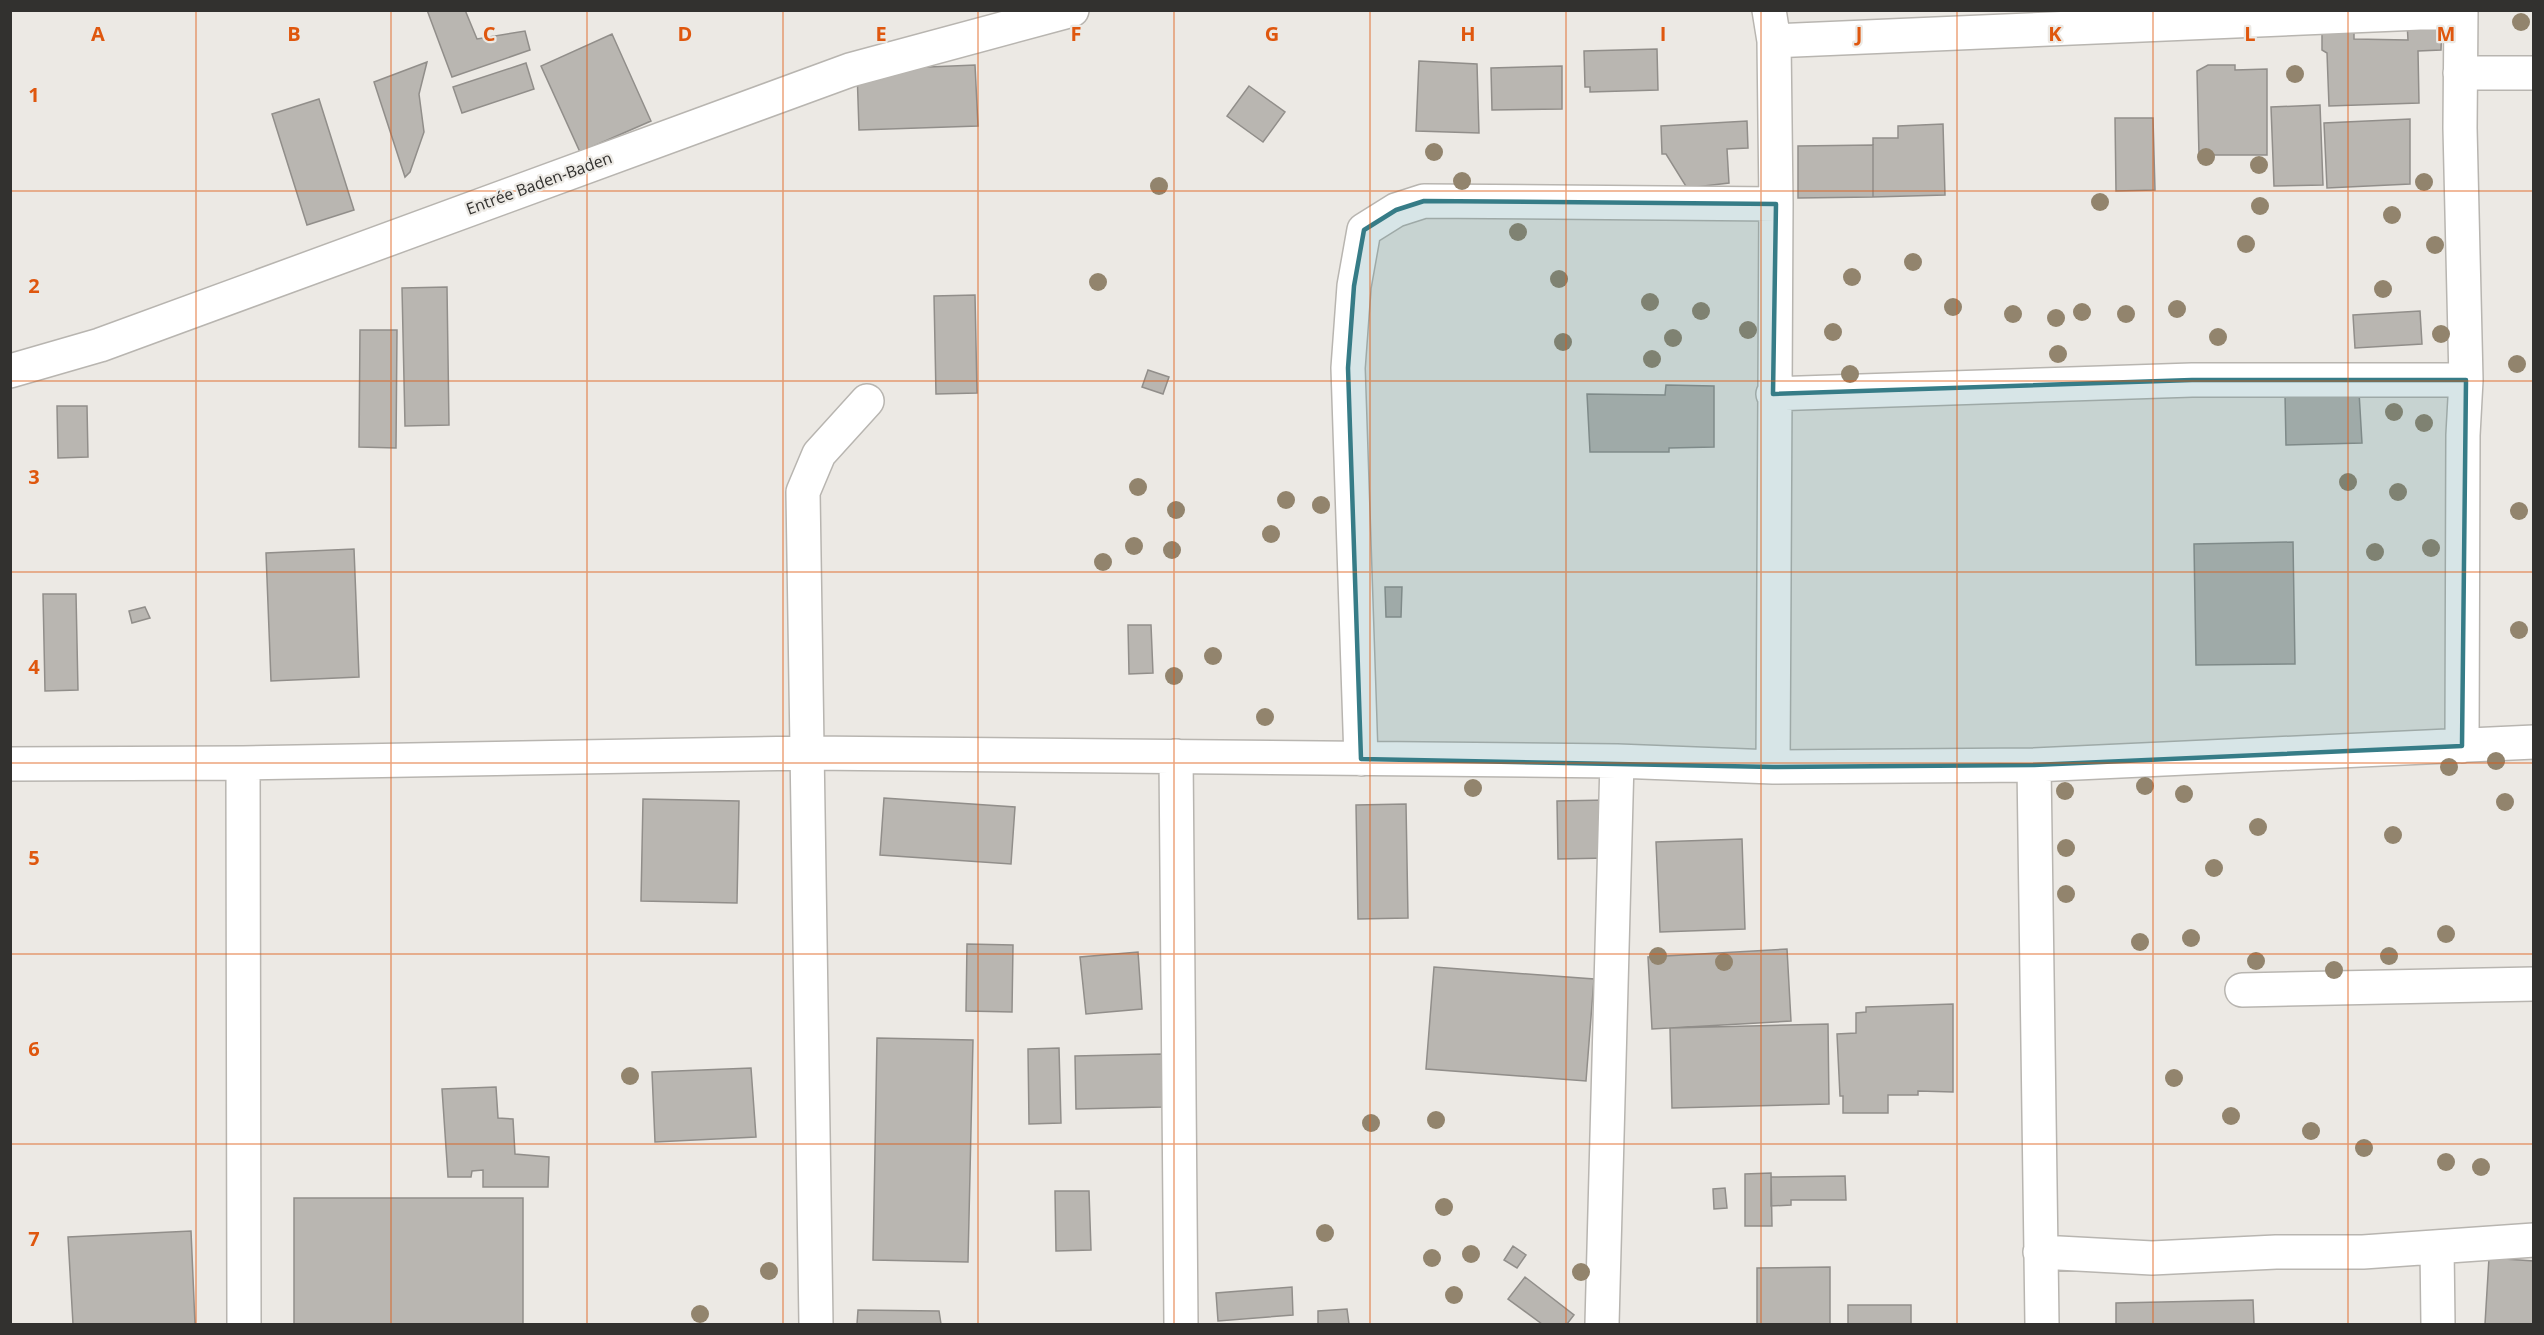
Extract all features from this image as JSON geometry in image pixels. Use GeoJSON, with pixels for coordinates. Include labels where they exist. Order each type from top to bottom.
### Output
{"type":"FeatureCollection","features":[{"type":"Feature","properties":{"kind":"street","name":"Entrée Baden-Baden"},"geometry":{"type":"LineString","coordinates":[[10,371],[100,345],[850,70],[1072,10]]}},
{"type":"Feature","properties":{"kind":"street"},"geometry":{"type":"LineString","coordinates":[[1773,767],[1773,394],[1776,204],[1772,26],[2461,12],[2460,73],[2466,380],[2462,539],[2462,747]]}},
{"type":"Feature","properties":{"kind":"street"},"geometry":{"type":"LineString","coordinates":[[2460,73],[2534,73]]}},
{"type":"Feature","properties":{"kind":"street"},"geometry":{"type":"LineString","coordinates":[[1361,759],[1348,368],[1354,286],[1364,230],[1396,210],[1424,201],[1776,204]]}},
{"type":"Feature","properties":{"kind":"street"},"geometry":{"type":"LineString","coordinates":[[1773,394],[2192,380],[2466,380]]}},
{"type":"Feature","properties":{"kind":"street"},"geometry":{"type":"LineString","coordinates":[[816,1324],[803,492],[819,454],[867,401]]}},
{"type":"Feature","properties":{"kind":"street"},"geometry":{"type":"LineString","coordinates":[[10,764],[243,763],[808,753],[1617,761],[1773,767],[2034,765],[2534,742]]}},
{"type":"Feature","properties":{"kind":"street"},"geometry":{"type":"LineString","coordinates":[[1176,756],[1181,1324]]}},
{"type":"Feature","properties":{"kind":"street"},"geometry":{"type":"LineString","coordinates":[[1602,1324],[1617,761]]}},
{"type":"Feature","properties":{"kind":"street"},"geometry":{"type":"LineString","coordinates":[[243,763],[244,1324]]}},
{"type":"Feature","properties":{"kind":"street"},"geometry":{"type":"LineString","coordinates":[[2034,765],[2042,1324]]}},
{"type":"Feature","properties":{"kind":"street"},"geometry":{"type":"LineString","coordinates":[[2242,990],[2534,984]]}},
{"type":"Feature","properties":{"kind":"street"},"geometry":{"type":"LineString","coordinates":[[2040,1252],[2152,1258],[2276,1252],[2363,1252],[2534,1240]]}},
{"type":"Feature","properties":{"kind":"street"},"geometry":{"type":"LineString","coordinates":[[2437,1247],[2438,1324]]}},
{"type":"Feature","properties":{"kind":"highlighted area"},"geometry":{"type":"Polygon","coordinates":[[[1424,201],[1776,204],[1773,394],[2192,380],[2466,380],[2462,746],[2034,765],[1773,767],[1361,759],[1348,368],[1354,286],[1364,230],[1396,210],[1424,201]]]}},
{"type":"Feature","properties":{"kind":"building"},"geometry":{"type":"Polygon","coordinates":[[[427,10],[465,10],[477,39],[525,31],[530,50],[452,77],[427,10]]]}},
{"type":"Feature","properties":{"kind":"building"},"geometry":{"type":"Polygon","coordinates":[[[2442,22],[2441,50],[2418,51],[2419,103],[2329,106],[2327,53],[2322,50],[2322,29],[2354,28],[2354,39],[2408,40],[2407,23],[2442,22]]]}},
{"type":"Feature","properties":{"kind":"building"},"geometry":{"type":"Polygon","coordinates":[[[612,34],[651,121],[580,152],[541,66],[612,34]]]}},
{"type":"Feature","properties":{"kind":"building"},"geometry":{"type":"Polygon","coordinates":[[[1657,49],[1658,90],[1590,92],[1590,87],[1585,87],[1584,51],[1657,49]]]}},
{"type":"Feature","properties":{"kind":"building"},"geometry":{"type":"Polygon","coordinates":[[[1419,61],[1477,64],[1479,133],[1416,131],[1419,61]]]}},
{"type":"Feature","properties":{"kind":"building"},"geometry":{"type":"Polygon","coordinates":[[[427,62],[419,94],[424,132],[410,172],[405,177],[374,82],[427,62]]]}},
{"type":"Feature","properties":{"kind":"building"},"geometry":{"type":"Polygon","coordinates":[[[526,63],[534,89],[462,113],[453,87],[526,63]]]}},
{"type":"Feature","properties":{"kind":"building"},"geometry":{"type":"Polygon","coordinates":[[[975,65],[978,126],[859,130],[857,70],[975,65]]]}},
{"type":"Feature","properties":{"kind":"building"},"geometry":{"type":"Polygon","coordinates":[[[2208,65],[2235,65],[2235,70],[2267,69],[2267,155],[2199,155],[2197,71],[2208,65]]]}},
{"type":"Feature","properties":{"kind":"building"},"geometry":{"type":"Polygon","coordinates":[[[1562,66],[1562,109],[1492,110],[1491,68],[1562,66]]]}},
{"type":"Feature","properties":{"kind":"building"},"geometry":{"type":"Polygon","coordinates":[[[1249,86],[1285,112],[1263,142],[1227,116],[1249,86]]]}},
{"type":"Feature","properties":{"kind":"building"},"geometry":{"type":"Polygon","coordinates":[[[319,99],[354,210],[307,225],[272,114],[319,99]]]}},
{"type":"Feature","properties":{"kind":"building"},"geometry":{"type":"Polygon","coordinates":[[[2320,105],[2323,185],[2274,186],[2271,107],[2320,105]]]}},
{"type":"Feature","properties":{"kind":"building"},"geometry":{"type":"Polygon","coordinates":[[[2115,118],[2153,118],[2155,190],[2116,191],[2115,118]]]}},
{"type":"Feature","properties":{"kind":"building"},"geometry":{"type":"Polygon","coordinates":[[[2410,119],[2410,184],[2327,188],[2324,123],[2410,119]]]}},
{"type":"Feature","properties":{"kind":"building"},"geometry":{"type":"Polygon","coordinates":[[[1747,121],[1748,148],[1727,149],[1729,183],[1687,188],[1666,154],[1662,154],[1661,126],[1747,121]]]}},
{"type":"Feature","properties":{"kind":"building"},"geometry":{"type":"Polygon","coordinates":[[[1943,124],[1945,195],[1873,197],[1873,138],[1898,138],[1898,126],[1943,124]]]}},
{"type":"Feature","properties":{"kind":"building"},"geometry":{"type":"Polygon","coordinates":[[[1873,145],[1873,197],[1798,198],[1798,146],[1873,145]]]}},
{"type":"Feature","properties":{"kind":"building"},"geometry":{"type":"Polygon","coordinates":[[[447,287],[449,425],[405,426],[402,288],[447,287]]]}},
{"type":"Feature","properties":{"kind":"building"},"geometry":{"type":"Polygon","coordinates":[[[975,295],[977,393],[936,394],[934,296],[975,295]]]}},
{"type":"Feature","properties":{"kind":"building"},"geometry":{"type":"Polygon","coordinates":[[[2420,311],[2422,344],[2355,348],[2353,315],[2420,311]]]}},
{"type":"Feature","properties":{"kind":"building"},"geometry":{"type":"Polygon","coordinates":[[[360,330],[397,330],[396,448],[359,447],[360,330]]]}},
{"type":"Feature","properties":{"kind":"building"},"geometry":{"type":"Polygon","coordinates":[[[1148,370],[1169,377],[1163,394],[1142,387],[1148,370]]]}},
{"type":"Feature","properties":{"kind":"building"},"geometry":{"type":"Polygon","coordinates":[[[1666,385],[1714,386],[1714,447],[1669,448],[1669,452],[1590,452],[1587,394],[1665,395],[1666,385]]]}},
{"type":"Feature","properties":{"kind":"building"},"geometry":{"type":"Polygon","coordinates":[[[2359,392],[2362,443],[2286,445],[2285,394],[2359,392]]]}},
{"type":"Feature","properties":{"kind":"building"},"geometry":{"type":"Polygon","coordinates":[[[57,406],[87,406],[88,457],[58,458],[57,406]]]}},
{"type":"Feature","properties":{"kind":"building"},"geometry":{"type":"Polygon","coordinates":[[[2293,542],[2295,664],[2196,665],[2194,544],[2293,542]]]}},
{"type":"Feature","properties":{"kind":"building"},"geometry":{"type":"Polygon","coordinates":[[[354,549],[359,677],[271,681],[266,553],[354,549]]]}},
{"type":"Feature","properties":{"kind":"building"},"geometry":{"type":"Polygon","coordinates":[[[1385,587],[1402,587],[1401,617],[1386,617],[1385,587]]]}},
{"type":"Feature","properties":{"kind":"building"},"geometry":{"type":"Polygon","coordinates":[[[43,594],[76,594],[78,690],[45,691],[43,594]]]}},
{"type":"Feature","properties":{"kind":"building"},"geometry":{"type":"Polygon","coordinates":[[[145,607],[150,618],[132,623],[129,611],[145,607]]]}},
{"type":"Feature","properties":{"kind":"building"},"geometry":{"type":"Polygon","coordinates":[[[1128,625],[1151,625],[1153,673],[1129,674],[1128,625]]]}},
{"type":"Feature","properties":{"kind":"building"},"geometry":{"type":"Polygon","coordinates":[[[884,798],[1015,807],[1011,864],[880,855],[884,798]]]}},
{"type":"Feature","properties":{"kind":"building"},"geometry":{"type":"Polygon","coordinates":[[[643,799],[739,801],[737,903],[641,901],[643,799]]]}},
{"type":"Feature","properties":{"kind":"building"},"geometry":{"type":"Polygon","coordinates":[[[1607,800],[1608,858],[1558,859],[1557,801],[1607,800]]]}},
{"type":"Feature","properties":{"kind":"building"},"geometry":{"type":"Polygon","coordinates":[[[1406,804],[1408,918],[1358,919],[1356,805],[1406,804]]]}},
{"type":"Feature","properties":{"kind":"building"},"geometry":{"type":"Polygon","coordinates":[[[1742,839],[1745,929],[1660,932],[1656,842],[1742,839]]]}},
{"type":"Feature","properties":{"kind":"building"},"geometry":{"type":"Polygon","coordinates":[[[967,944],[1013,945],[1012,1012],[966,1011],[967,944]]]}},
{"type":"Feature","properties":{"kind":"building"},"geometry":{"type":"Polygon","coordinates":[[[1787,949],[1791,1021],[1652,1029],[1648,957],[1787,949]]]}},
{"type":"Feature","properties":{"kind":"building"},"geometry":{"type":"Polygon","coordinates":[[[1138,952],[1142,1009],[1086,1014],[1080,957],[1138,952]]]}},
{"type":"Feature","properties":{"kind":"building"},"geometry":{"type":"Polygon","coordinates":[[[1434,967],[1594,979],[1586,1081],[1426,1069],[1434,967]]]}},
{"type":"Feature","properties":{"kind":"building"},"geometry":{"type":"Polygon","coordinates":[[[1953,1004],[1953,1092],[1918,1091],[1918,1095],[1888,1095],[1888,1113],[1843,1113],[1837,1034],[1856,1033],[1856,1013],[1866,1012],[1866,1007],[1953,1004]]]}},
{"type":"Feature","properties":{"kind":"building"},"geometry":{"type":"Polygon","coordinates":[[[1828,1024],[1829,1104],[1672,1108],[1670,1028],[1828,1024]]]}},
{"type":"Feature","properties":{"kind":"building"},"geometry":{"type":"Polygon","coordinates":[[[877,1038],[973,1040],[968,1262],[873,1260],[877,1038]]]}},
{"type":"Feature","properties":{"kind":"building"},"geometry":{"type":"Polygon","coordinates":[[[1059,1048],[1061,1123],[1029,1124],[1028,1049],[1059,1048]]]}},
{"type":"Feature","properties":{"kind":"building"},"geometry":{"type":"Polygon","coordinates":[[[1162,1054],[1163,1107],[1076,1109],[1075,1056],[1162,1054]]]}},
{"type":"Feature","properties":{"kind":"building"},"geometry":{"type":"Polygon","coordinates":[[[751,1068],[756,1137],[655,1142],[652,1072],[751,1068]]]}},
{"type":"Feature","properties":{"kind":"building"},"geometry":{"type":"Polygon","coordinates":[[[496,1087],[498,1118],[513,1119],[515,1154],[549,1157],[548,1187],[483,1187],[483,1170],[472,1171],[471,1177],[448,1177],[442,1089],[496,1087]]]}},
{"type":"Feature","properties":{"kind":"building"},"geometry":{"type":"Polygon","coordinates":[[[1771,1173],[1772,1226],[1745,1226],[1745,1174],[1771,1173]]]}},
{"type":"Feature","properties":{"kind":"building"},"geometry":{"type":"Polygon","coordinates":[[[1845,1176],[1846,1200],[1791,1200],[1791,1205],[1771,1206],[1771,1177],[1845,1176]]]}},
{"type":"Feature","properties":{"kind":"building"},"geometry":{"type":"Polygon","coordinates":[[[1725,1188],[1727,1208],[1714,1209],[1713,1189],[1725,1188]]]}},
{"type":"Feature","properties":{"kind":"building"},"geometry":{"type":"Polygon","coordinates":[[[1055,1191],[1089,1191],[1091,1250],[1056,1251],[1055,1191]]]}},
{"type":"Feature","properties":{"kind":"building"},"geometry":{"type":"Polygon","coordinates":[[[294,1198],[523,1198],[523,1324],[294,1324],[294,1198]]]}},
{"type":"Feature","properties":{"kind":"building"},"geometry":{"type":"Polygon","coordinates":[[[191,1231],[195,1324],[73,1324],[68,1237],[191,1231]]]}},
{"type":"Feature","properties":{"kind":"building"},"geometry":{"type":"Polygon","coordinates":[[[1513,1246],[1526,1255],[1517,1268],[1504,1260],[1513,1246]]]}},
{"type":"Feature","properties":{"kind":"building"},"geometry":{"type":"Polygon","coordinates":[[[2489,1258],[2534,1261],[2534,1324],[2485,1324],[2489,1258]]]}},
{"type":"Feature","properties":{"kind":"building"},"geometry":{"type":"Polygon","coordinates":[[[1830,1267],[1830,1324],[1757,1324],[1757,1268],[1830,1267]]]}},
{"type":"Feature","properties":{"kind":"building"},"geometry":{"type":"Polygon","coordinates":[[[1525,1277],[1574,1315],[1567,1324],[1542,1324],[1508,1299],[1525,1277]]]}},
{"type":"Feature","properties":{"kind":"building"},"geometry":{"type":"Polygon","coordinates":[[[1292,1287],[1293,1315],[1218,1321],[1216,1293],[1292,1287]]]}},
{"type":"Feature","properties":{"kind":"building"},"geometry":{"type":"Polygon","coordinates":[[[2253,1300],[2254,1324],[2116,1324],[2116,1303],[2253,1300]]]}},
{"type":"Feature","properties":{"kind":"building"},"geometry":{"type":"Polygon","coordinates":[[[1848,1305],[1911,1305],[1911,1324],[1848,1324],[1848,1305]]]}},
{"type":"Feature","properties":{"kind":"building"},"geometry":{"type":"Polygon","coordinates":[[[1347,1309],[1349,1324],[1318,1324],[1318,1311],[1347,1309]]]}},
{"type":"Feature","properties":{"kind":"building"},"geometry":{"type":"Polygon","coordinates":[[[858,1310],[939,1311],[941,1324],[857,1324],[858,1310]]]}}]}
